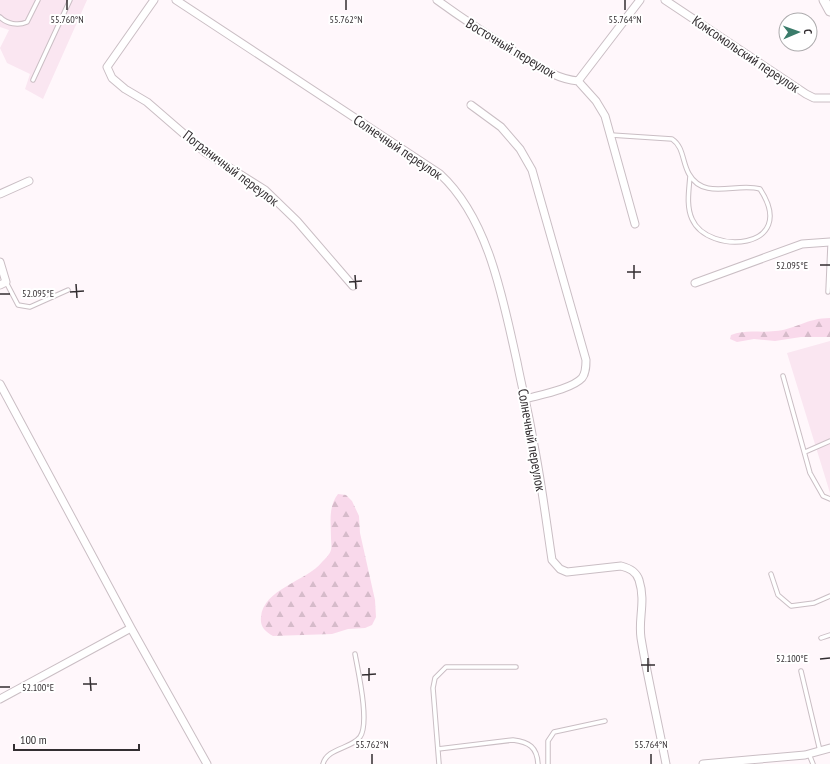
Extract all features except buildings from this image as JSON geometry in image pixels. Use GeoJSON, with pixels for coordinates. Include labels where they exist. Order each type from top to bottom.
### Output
{"type":"FeatureCollection","features":[{"type":"Feature","properties":{"kind":"main road"},"geometry":{"type":"LineString","coordinates":[[824,0],[830,11]]}},
{"type":"Feature","properties":{"kind":"street","name":"Пограничный переулок"},"geometry":{"type":"LineString","coordinates":[[154,0],[107,67],[112,78],[125,89],[147,102],[206,153],[264,190],[297,221],[353,286]]}},
{"type":"Feature","properties":{"kind":"street","name":"Солнечный переулок"},"geometry":{"type":"LineString","coordinates":[[176,0],[440,174],[453,186],[476,222],[503,298],[533,439],[552,560],[560,569],[567,572],[621,566],[629,568],[635,572],[639,579],[643,602],[641,636],[666,764]]}},
{"type":"Feature","properties":{"kind":"street","name":"Восточный переулок"},"geometry":{"type":"LineString","coordinates":[[436,0],[477,29],[552,74],[567,80],[578,81]]}},
{"type":"Feature","properties":{"kind":"street"},"geometry":{"type":"LineString","coordinates":[[635,224],[605,116],[596,101],[578,81],[640,0]]}},
{"type":"Feature","properties":{"kind":"street","name":"Комсомольский переулок"},"geometry":{"type":"LineString","coordinates":[[665,0],[806,94],[814,98],[830,98]]}},
{"type":"Feature","properties":{"kind":"street"},"geometry":{"type":"LineString","coordinates":[[471,105],[500,127],[520,150],[532,170],[586,360],[586,369],[582,378],[573,384],[524,399]]}},
{"type":"Feature","properties":{"kind":"street"},"geometry":{"type":"LineString","coordinates":[[0,194],[29,180]]}},
{"type":"Feature","properties":{"kind":"street"},"geometry":{"type":"LineString","coordinates":[[695,283],[802,244],[830,242]]}},
{"type":"Feature","properties":{"kind":"street"},"geometry":{"type":"LineString","coordinates":[[0,262],[3,284]]}},
{"type":"Feature","properties":{"kind":"street"},"geometry":{"type":"LineString","coordinates":[[0,384],[130,628],[207,764]]}},
{"type":"Feature","properties":{"kind":"street"},"geometry":{"type":"LineString","coordinates":[[0,699],[130,628]]}},
{"type":"Feature","properties":{"kind":"street"},"geometry":{"type":"LineString","coordinates":[[703,764],[809,754],[830,748]]}},
{"type":"Feature","properties":{"kind":"lane"},"geometry":{"type":"LineString","coordinates":[[0,17],[7,23],[21,25],[27,22],[38,0]]}},
{"type":"Feature","properties":{"kind":"lane"},"geometry":{"type":"LineString","coordinates":[[33,80],[70,0]]}},
{"type":"Feature","properties":{"kind":"lane"},"geometry":{"type":"LineString","coordinates":[[611,135],[672,139],[679,145],[690,176],[690,212],[698,229],[711,237],[726,241],[750,240],[759,237],[765,232],[768,226],[770,208],[767,199],[760,189],[750,186],[717,190],[701,186],[690,176]]}},
{"type":"Feature","properties":{"kind":"lane"},"geometry":{"type":"LineString","coordinates":[[828,292],[830,246]]}},
{"type":"Feature","properties":{"kind":"lane"},"geometry":{"type":"LineString","coordinates":[[3,284],[18,305],[30,307],[68,290]]}},
{"type":"Feature","properties":{"kind":"lane"},"geometry":{"type":"LineString","coordinates":[[783,376],[810,473],[823,496],[830,499]]}},
{"type":"Feature","properties":{"kind":"lane"},"geometry":{"type":"LineString","coordinates":[[805,452],[830,441]]}},
{"type":"Feature","properties":{"kind":"lane"},"geometry":{"type":"LineString","coordinates":[[770,574],[778,595],[791,606],[814,603],[830,596]]}},
{"type":"Feature","properties":{"kind":"lane"},"geometry":{"type":"LineString","coordinates":[[821,638],[830,635]]}},
{"type":"Feature","properties":{"kind":"lane"},"geometry":{"type":"LineString","coordinates":[[324,764],[332,753],[354,743],[361,736],[364,715],[355,654]]}},
{"type":"Feature","properties":{"kind":"lane"},"geometry":{"type":"LineString","coordinates":[[439,764],[433,688],[435,678],[446,667],[516,667]]}},
{"type":"Feature","properties":{"kind":"lane"},"geometry":{"type":"LineString","coordinates":[[801,671],[820,751]]}},
{"type":"Feature","properties":{"kind":"lane"},"geometry":{"type":"LineString","coordinates":[[548,764],[548,740],[554,732],[605,721]]}},
{"type":"Feature","properties":{"kind":"lane"},"geometry":{"type":"LineString","coordinates":[[438,749],[513,740],[525,741],[534,747],[538,764]]}},
{"type":"Feature","properties":{"kind":"lane"},"geometry":{"type":"LineString","coordinates":[[809,754],[812,764]]}},
{"type":"Feature","properties":{"kind":"shaded area"},"geometry":{"type":"Polygon","coordinates":[[[0,0],[87,0],[43,99],[25,89],[30,74],[7,63],[0,48],[9,30],[0,27],[0,0]]]}},
{"type":"Feature","properties":{"kind":"shaded area"},"geometry":{"type":"Polygon","coordinates":[[[830,341],[830,493],[787,353],[830,341]]]}},
{"type":"Feature","properties":{"kind":"green space"},"geometry":{"type":"Polygon","coordinates":[[[830,318],[830,337],[801,337],[775,341],[754,339],[737,342],[730,339],[731,335],[736,333],[782,330],[814,320],[830,318]]]}},
{"type":"Feature","properties":{"kind":"green space"},"geometry":{"type":"Polygon","coordinates":[[[338,494],[346,495],[352,501],[359,516],[360,533],[375,600],[376,617],[372,625],[365,628],[348,629],[332,634],[273,636],[265,630],[261,623],[264,607],[269,599],[277,592],[315,569],[330,553],[331,509],[338,494]]]}}]}
